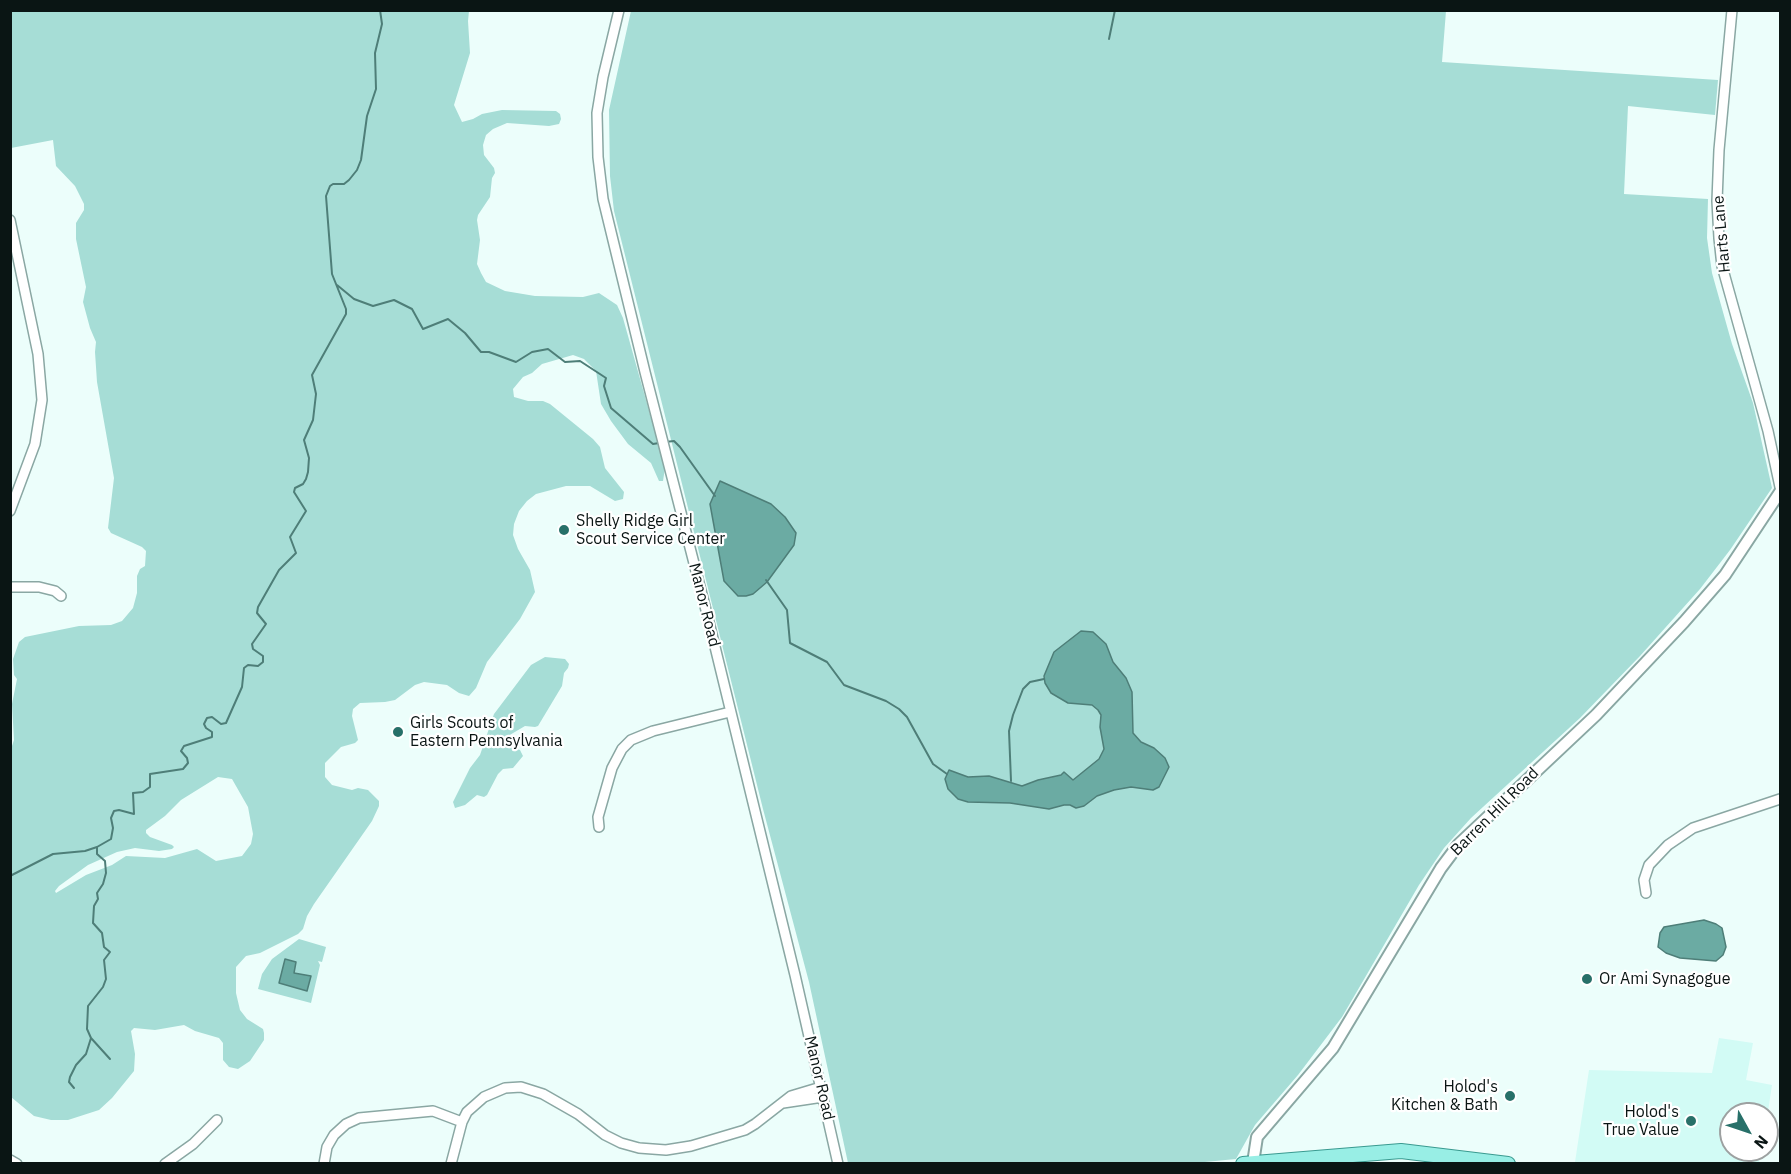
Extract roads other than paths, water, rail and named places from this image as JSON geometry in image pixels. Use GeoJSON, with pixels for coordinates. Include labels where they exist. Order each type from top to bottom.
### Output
{"type":"FeatureCollection","features":[{"type":"Feature","properties":{"kind":"main road"},"geometry":{"type":"LineString","coordinates":[[1243,1164],[1401,1151],[1508,1164]]}},
{"type":"Feature","properties":{"kind":"street","name":"Manor Road"},"geometry":{"type":"LineString","coordinates":[[619,10],[597,113],[598,157],[603,199],[730,711],[838,1164]]}},
{"type":"Feature","properties":{"kind":"street","name":"Harts Lane"},"geometry":{"type":"LineString","coordinates":[[1732,10],[1718,168],[1719,238],[1722,266],[1768,431],[1780,487]]}},
{"type":"Feature","properties":{"kind":"street"},"geometry":{"type":"LineString","coordinates":[[10,220],[38,354],[42,400],[35,444],[10,511]]}},
{"type":"Feature","properties":{"kind":"street","name":"Barren Hill Road"},"geometry":{"type":"LineString","coordinates":[[1253,1163],[1257,1137],[1333,1048],[1441,868],[1459,844],[1596,715],[1684,622],[1725,575],[1780,492]]}},
{"type":"Feature","properties":{"kind":"street"},"geometry":{"type":"LineString","coordinates":[[10,587],[39,586],[62,596]]}},
{"type":"Feature","properties":{"kind":"street"},"geometry":{"type":"LineString","coordinates":[[599,827],[598,817],[615,761],[631,740],[653,731],[730,711]]}},
{"type":"Feature","properties":{"kind":"street"},"geometry":{"type":"LineString","coordinates":[[1646,893],[1644,880],[1649,866],[1668,845],[1693,828],[1780,799]]}},
{"type":"Feature","properties":{"kind":"street"},"geometry":{"type":"LineString","coordinates":[[451,1164],[462,1122],[472,1107],[499,1089],[521,1087],[536,1090],[562,1103],[613,1140],[639,1148],[666,1150],[691,1146],[745,1130],[796,1094],[822,1092]]}},
{"type":"Feature","properties":{"kind":"street"},"geometry":{"type":"LineString","coordinates":[[324,1164],[327,1147],[334,1135],[346,1124],[359,1118],[433,1112],[462,1122]]}},
{"type":"Feature","properties":{"kind":"street"},"geometry":{"type":"LineString","coordinates":[[165,1164],[193,1144],[217,1120]]}},
{"type":"Feature","properties":{"kind":"street"},"geometry":{"type":"LineString","coordinates":[[10,1160],[17,1164]]}},
{"type":"Feature","properties":{"kind":"waterway"},"geometry":{"type":"LineString","coordinates":[[74,1088],[69,1082],[70,1077],[76,1065],[86,1054],[91,1038],[87,1029],[88,1006],[103,987],[106,979],[104,960],[110,952],[104,947],[102,933],[93,923],[97,893],[106,873],[105,861],[97,854],[97,847],[111,839],[113,828],[111,818],[114,811],[134,814],[133,793],[143,792],[150,787],[150,774],[183,769],[188,763],[181,751],[184,746],[212,737],[212,732],[204,724],[207,718],[212,717],[221,724],[226,723],[242,687],[244,668],[248,665],[258,666],[263,662],[263,656],[253,649],[252,644],[266,624],[257,613],[258,607],[279,570],[296,553],[290,537],[306,511],[294,492],[295,488],[303,484],[308,472],[309,458],[304,440],[313,420],[316,394],[312,375],[346,314],[332,274],[326,196],[330,186],[344,184],[349,180],[361,160],[367,116],[376,89],[375,53],[382,24],[380,10]]}},
{"type":"Feature","properties":{"kind":"waterway"},"geometry":{"type":"LineString","coordinates":[[1109,39],[1115,10]]}},
{"type":"Feature","properties":{"kind":"waterway"},"geometry":{"type":"LineString","coordinates":[[337,285],[354,299],[373,306],[394,300],[412,309],[423,329],[448,319],[465,333],[481,352],[489,352],[516,362],[532,352],[548,349],[565,362],[580,361],[606,378],[604,386],[611,408],[653,444],[659,443]]}},
{"type":"Feature","properties":{"kind":"waterway"},"geometry":{"type":"LineString","coordinates":[[665,442],[674,441],[680,447],[715,496]]}},
{"type":"Feature","properties":{"kind":"waterway"},"geometry":{"type":"LineString","coordinates":[[766,580],[787,610],[790,643],[827,662],[844,685],[886,701],[899,709],[907,717],[933,764],[947,774]]}},
{"type":"Feature","properties":{"kind":"waterway"},"geometry":{"type":"LineString","coordinates":[[1011,781],[1009,731],[1013,715],[1023,689],[1030,682],[1044,679]]}},
{"type":"Feature","properties":{"kind":"waterway"},"geometry":{"type":"LineString","coordinates":[[10,876],[53,854],[85,851],[97,847]]}},
{"type":"Feature","properties":{"kind":"waterway"},"geometry":{"type":"LineString","coordinates":[[91,1038],[110,1059]]}},
{"type":"Feature","properties":{"kind":"place","name":"Shelly Ridge Girl Scout Service Center"},"geometry":{"type":"Point","coordinates":[564,530]}},
{"type":"Feature","properties":{"kind":"place","name":"Girls Scouts of Eastern Pennsylvania"},"geometry":{"type":"Point","coordinates":[398,732]}},
{"type":"Feature","properties":{"kind":"place","name":"Or Ami Synagogue"},"geometry":{"type":"Point","coordinates":[1587,979]}},
{"type":"Feature","properties":{"kind":"place","name":"Holod's Kitchen & Bath"},"geometry":{"type":"Point","coordinates":[1510,1096]}},
{"type":"Feature","properties":{"kind":"place","name":"Holod's True Value"},"geometry":{"type":"Point","coordinates":[1691,1121]}}]}
